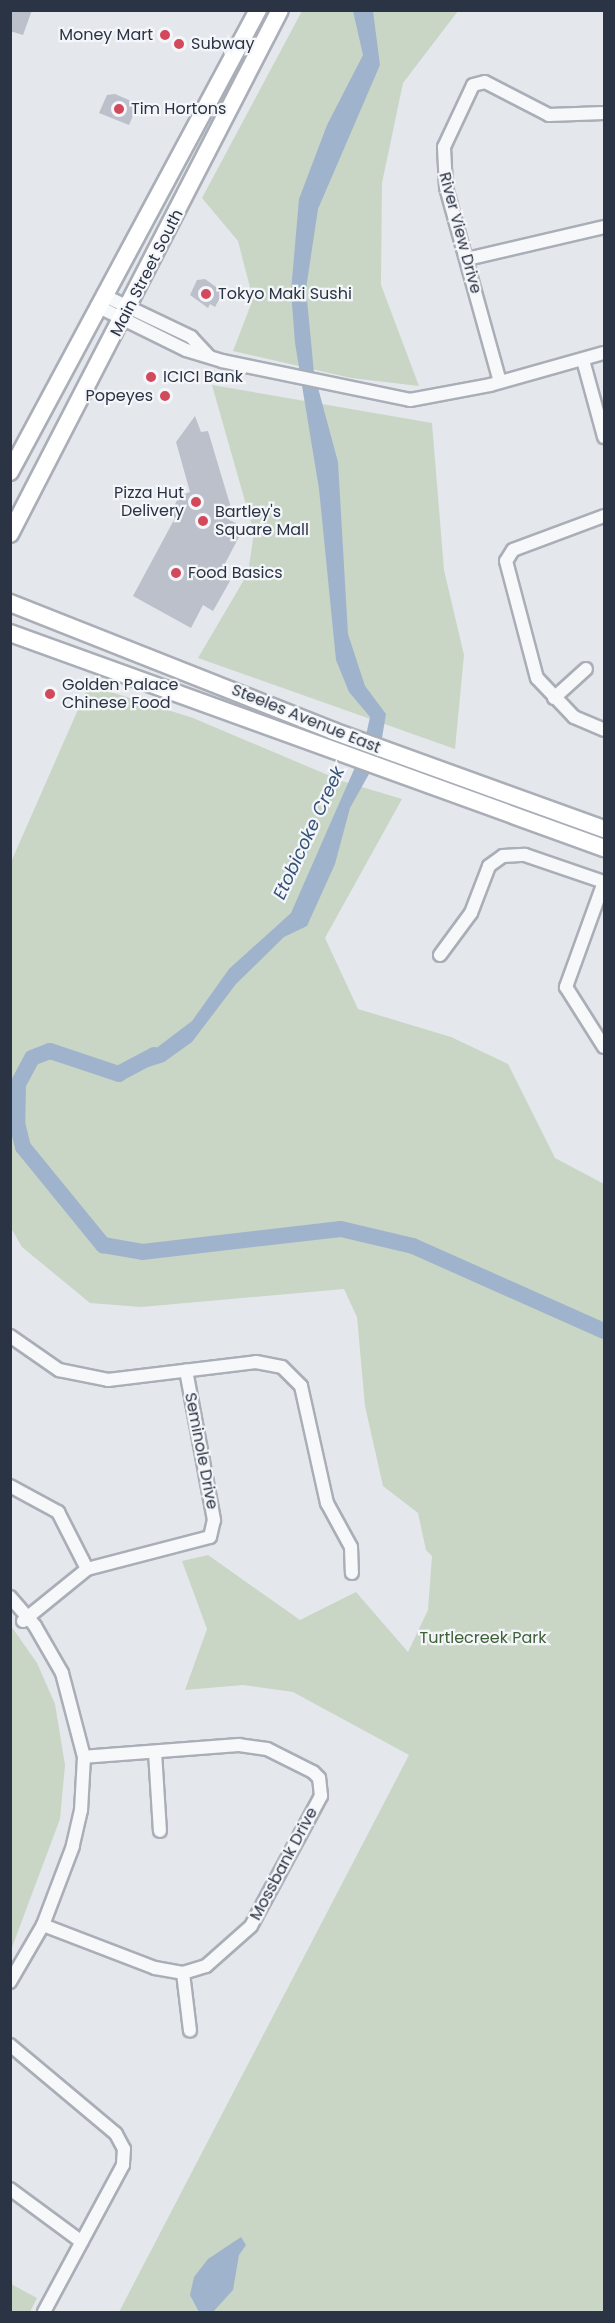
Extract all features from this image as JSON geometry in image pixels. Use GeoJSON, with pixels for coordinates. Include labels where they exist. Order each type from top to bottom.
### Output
{"type":"FeatureCollection","features":[{"type":"Feature","properties":{"kind":"main road","name":"Main Street South"},"geometry":{"type":"LineString","coordinates":[[10,472],[258,10]]}},
{"type":"Feature","properties":{"kind":"main road","name":"Main Street South"},"geometry":{"type":"LineString","coordinates":[[10,534],[126,313],[280,10]]}},
{"type":"Feature","properties":{"kind":"main road"},"geometry":{"type":"LineString","coordinates":[[37,422],[63,435]]}},
{"type":"Feature","properties":{"kind":"main road"},"geometry":{"type":"LineString","coordinates":[[10,590],[37,613]]}},
{"type":"Feature","properties":{"kind":"main road","name":"Steeles Avenue East"},"geometry":{"type":"LineString","coordinates":[[10,603],[330,738],[412,779],[604,848]]}},
{"type":"Feature","properties":{"kind":"main road","name":"Steeles Avenue East"},"geometry":{"type":"LineString","coordinates":[[15,636],[330,738],[418,763],[604,829]]}},
{"type":"Feature","properties":{"kind":"street","name":"River View Drive"},"geometry":{"type":"LineString","coordinates":[[500,382],[466,259],[442,156],[473,85],[494,84],[529,108],[549,115],[604,113]]}},
{"type":"Feature","properties":{"kind":"street"},"geometry":{"type":"LineString","coordinates":[[466,259],[604,227]]}},
{"type":"Feature","properties":{"kind":"street"},"geometry":{"type":"LineString","coordinates":[[100,301],[191,337],[210,356],[336,387],[410,400],[500,382],[604,353]]}},
{"type":"Feature","properties":{"kind":"street"},"geometry":{"type":"LineString","coordinates":[[583,360],[604,437]]}},
{"type":"Feature","properties":{"kind":"street"},"geometry":{"type":"LineString","coordinates":[[604,516],[507,555],[537,678],[574,717],[604,730]]}},
{"type":"Feature","properties":{"kind":"street"},"geometry":{"type":"LineString","coordinates":[[554,698],[586,669]]}},
{"type":"Feature","properties":{"kind":"street"},"geometry":{"type":"LineString","coordinates":[[440,955],[471,913],[489,866],[503,856],[525,855],[604,882],[566,987],[604,1047]]}},
{"type":"Feature","properties":{"kind":"street"},"geometry":{"type":"LineString","coordinates":[[10,1336],[45,1362],[81,1376],[123,1380],[256,1362],[282,1367],[294,1375],[327,1503],[351,1547],[352,1573]]}},
{"type":"Feature","properties":{"kind":"street","name":"Seminole Drive"},"geometry":{"type":"LineString","coordinates":[[26,1619],[87,1569],[210,1537],[214,1520],[186,1371]]}},
{"type":"Feature","properties":{"kind":"street"},"geometry":{"type":"LineString","coordinates":[[10,1486],[58,1512],[87,1569]]}},
{"type":"Feature","properties":{"kind":"street"},"geometry":{"type":"LineString","coordinates":[[10,1597],[62,1673],[84,1757],[75,1837],[43,1925],[10,1982]]}},
{"type":"Feature","properties":{"kind":"street","name":"Mossbank Drive"},"geometry":{"type":"LineString","coordinates":[[84,1757],[239,1745],[267,1749],[313,1772],[321,1786],[321,1796],[251,1926],[224,1954],[183,1973]]}},
{"type":"Feature","properties":{"kind":"street"},"geometry":{"type":"LineString","coordinates":[[154,1752],[160,1831]]}},
{"type":"Feature","properties":{"kind":"street"},"geometry":{"type":"LineString","coordinates":[[43,1925],[135,1961],[183,1973],[190,2031]]}},
{"type":"Feature","properties":{"kind":"street"},"geometry":{"type":"LineString","coordinates":[[10,2045],[116,2134],[124,2150],[123,2165],[44,2313]]}},
{"type":"Feature","properties":{"kind":"street"},"geometry":{"type":"LineString","coordinates":[[10,2189],[82,2242]]}},
{"type":"Feature","properties":{"kind":"green space"},"geometry":{"type":"Polygon","coordinates":[[[302,11],[458,11],[403,83],[382,183],[381,285],[419,386],[351,378],[233,351],[253,299],[238,241],[202,198],[302,11]]]}},
{"type":"Feature","properties":{"kind":"green space"},"geometry":{"type":"Polygon","coordinates":[[[212,385],[432,423],[444,570],[464,655],[455,749],[198,658],[248,573],[254,533],[212,385]]]}},
{"type":"Feature","properties":{"kind":"green space","name":"Turtlecreek Park"},"geometry":{"type":"Polygon","coordinates":[[[91,680],[111,692],[193,718],[342,781],[402,799],[325,938],[358,1009],[451,1037],[508,1064],[555,1158],[604,1184],[604,2312],[119,2312],[409,1755],[293,1692],[243,1685],[185,1690],[207,1629],[182,1561],[208,1555],[300,1620],[356,1592],[408,1652],[428,1610],[432,1556],[426,1550],[418,1513],[383,1486],[365,1406],[357,1317],[344,1289],[141,1307],[90,1303],[22,1247],[11,1228],[11,862],[91,680]]]}},
{"type":"Feature","properties":{"kind":"green space"},"geometry":{"type":"Polygon","coordinates":[[[11,1626],[37,1663],[55,1704],[65,1765],[60,1819],[11,1950],[11,1626]]]}},
{"type":"Feature","properties":{"kind":"green space"},"geometry":{"type":"Polygon","coordinates":[[[11,2284],[37,2298],[30,2312],[11,2312],[11,2284]]]}},
{"type":"Feature","properties":{"kind":"water"},"geometry":{"type":"Polygon","coordinates":[[[353,11],[373,11],[380,65],[318,209],[306,289],[314,373],[338,462],[348,634],[365,686],[386,714],[379,756],[350,808],[335,864],[307,926],[284,937],[236,984],[192,1042],[164,1062],[136,1071],[134,1065],[192,1021],[229,969],[291,913],[363,749],[370,717],[349,692],[336,660],[319,489],[295,343],[291,291],[299,199],[327,125],[363,55],[353,11]]]}},
{"type":"Feature","properties":{"kind":"water"},"geometry":{"type":"Polygon","coordinates":[[[241,2237],[246,2245],[239,2255],[233,2290],[213,2312],[199,2312],[190,2295],[194,2277],[208,2259],[241,2237]]]}},
{"type":"Feature","properties":{"kind":"building"},"geometry":{"type":"Polygon","coordinates":[[[10,10],[32,10],[23,35],[10,31],[10,10]]]}},
{"type":"Feature","properties":{"kind":"building","name":"Tim Hortons"},"geometry":{"type":"Polygon","coordinates":[[[115,94],[138,104],[129,125],[99,113],[107,95],[115,94]]]}},
{"type":"Feature","properties":{"kind":"building","name":"Tokyo Maki Sushi"},"geometry":{"type":"Polygon","coordinates":[[[205,279],[223,292],[215,307],[210,304],[208,308],[190,295],[197,280],[205,279]]]}},
{"type":"Feature","properties":{"kind":"building","name":"Bartley's Square Mall"},"geometry":{"type":"Polygon","coordinates":[[[195,416],[201,432],[208,431],[232,511],[229,520],[236,523],[240,535],[219,575],[230,581],[213,611],[203,605],[191,628],[133,596],[175,518],[171,513],[179,496],[190,492],[176,442],[195,416]]]}},
{"type":"Feature","properties":{"kind":"waterway","name":"Etobicoke Creek"},"geometry":{"type":"LineString","coordinates":[[154,1055],[119,1074],[50,1051],[32,1058],[18,1084],[17,1123],[23,1147],[103,1245],[142,1252],[341,1229],[413,1246],[604,1331]]}},
{"type":"Feature","properties":{"kind":"place","name":"Money Mart"},"geometry":{"type":"Point","coordinates":[165,35]}},
{"type":"Feature","properties":{"kind":"place","name":"Subway"},"geometry":{"type":"Point","coordinates":[179,44]}},
{"type":"Feature","properties":{"kind":"place","name":"Tim Hortons"},"geometry":{"type":"Point","coordinates":[119,109]}},
{"type":"Feature","properties":{"kind":"place","name":"Tokyo Maki Sushi"},"geometry":{"type":"Point","coordinates":[206,294]}},
{"type":"Feature","properties":{"kind":"place","name":"ICICI Bank"},"geometry":{"type":"Point","coordinates":[151,377]}},
{"type":"Feature","properties":{"kind":"place","name":"Popeyes"},"geometry":{"type":"Point","coordinates":[165,396]}},
{"type":"Feature","properties":{"kind":"place","name":"Pizza Hut Delivery"},"geometry":{"type":"Point","coordinates":[196,502]}},
{"type":"Feature","properties":{"kind":"place","name":"Bartley's Square Mall"},"geometry":{"type":"Point","coordinates":[203,521]}},
{"type":"Feature","properties":{"kind":"place","name":"Food Basics"},"geometry":{"type":"Point","coordinates":[176,573]}},
{"type":"Feature","properties":{"kind":"place","name":"Golden Palace Chinese Food"},"geometry":{"type":"Point","coordinates":[50,694]}}]}
